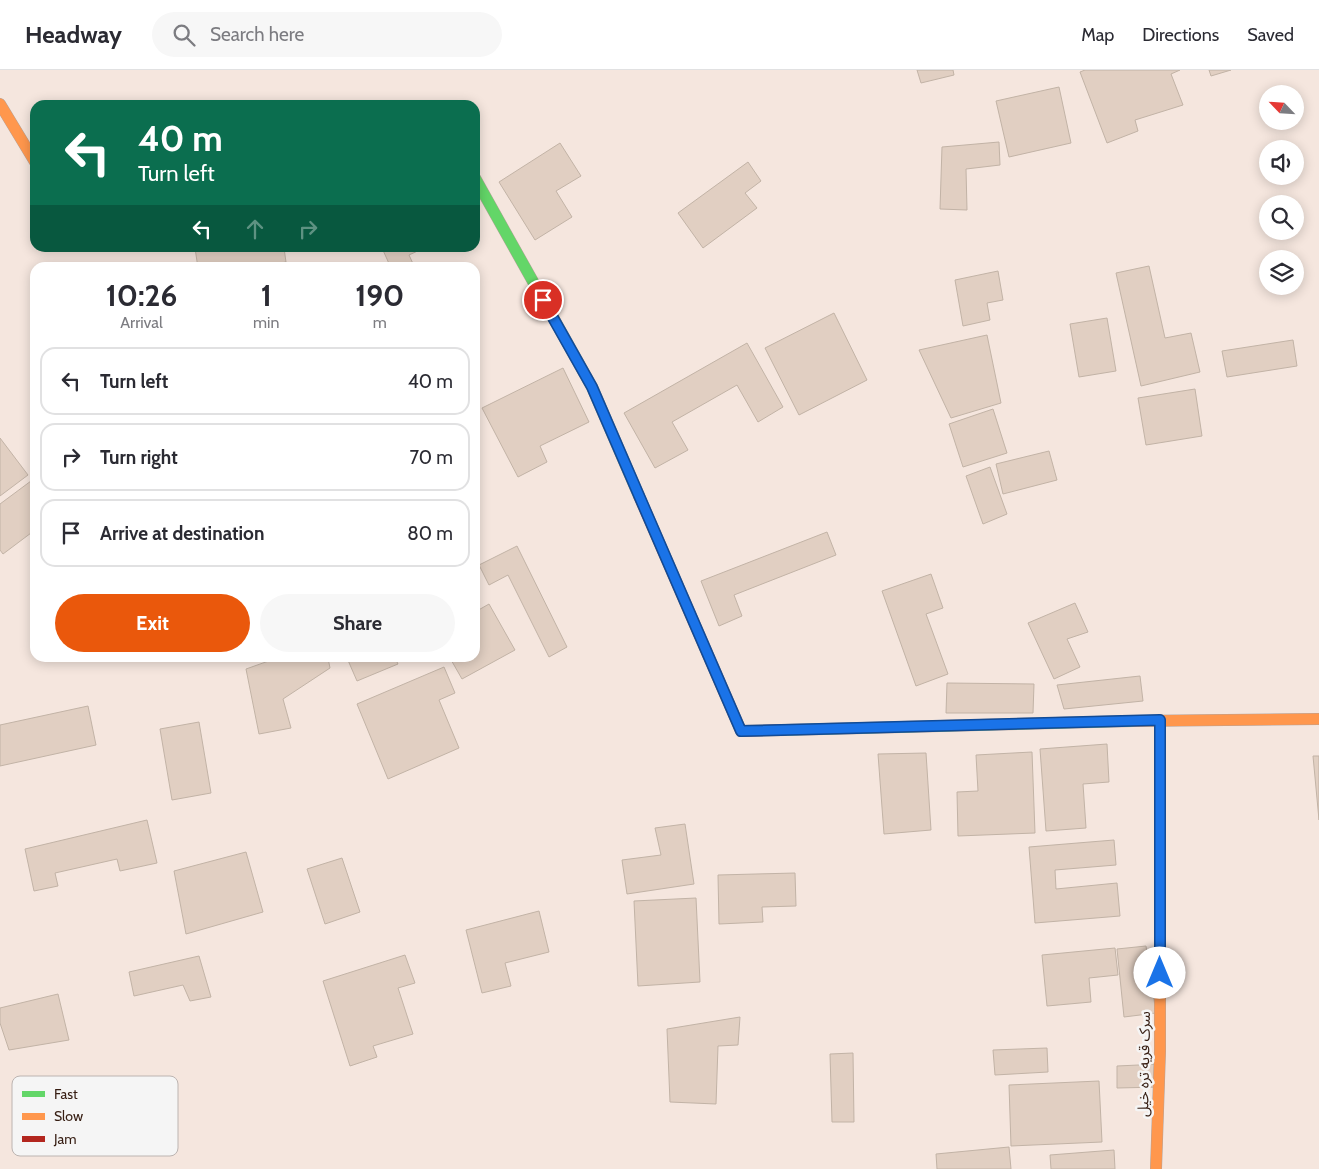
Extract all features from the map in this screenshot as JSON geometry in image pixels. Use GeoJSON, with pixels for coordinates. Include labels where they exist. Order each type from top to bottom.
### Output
{"type":"FeatureCollection","features":[{"type":"Feature","properties":{"kind":"street"},"geometry":{"type":"LineString","coordinates":[[0,104],[30,154]]}},
{"type":"Feature","properties":{"kind":"street"},"geometry":{"type":"LineString","coordinates":[[480,187],[592,387],[741,731],[1160,720],[1319,719]]}},
{"type":"Feature","properties":{"kind":"street","name":"سرک قریه تره خیل"},"geometry":{"type":"LineString","coordinates":[[1156,1169],[1160,1051],[1160,720]]}},
{"type":"Feature","properties":{"kind":"building"},"geometry":{"type":"Polygon","coordinates":[[[917,70],[953,70],[954,75],[921,83],[917,70]]]}},
{"type":"Feature","properties":{"kind":"building"},"geometry":{"type":"Polygon","coordinates":[[[1085,70],[1180,70],[1171,74],[1183,105],[1135,120],[1138,131],[1107,143],[1080,72],[1085,70]]]}},
{"type":"Feature","properties":{"kind":"building"},"geometry":{"type":"Polygon","coordinates":[[[1209,70],[1231,70],[1211,76],[1209,70]]]}},
{"type":"Feature","properties":{"kind":"building"},"geometry":{"type":"Polygon","coordinates":[[[1059,87],[1071,143],[1009,157],[996,101],[1059,87]]]}},
{"type":"Feature","properties":{"kind":"building"},"geometry":{"type":"Polygon","coordinates":[[[999,142],[1000,165],[966,169],[967,210],[940,209],[942,147],[999,142]]]}},
{"type":"Feature","properties":{"kind":"building"},"geometry":{"type":"Polygon","coordinates":[[[560,143],[581,176],[556,191],[572,217],[535,240],[499,182],[560,143]]]}},
{"type":"Feature","properties":{"kind":"building"},"geometry":{"type":"Polygon","coordinates":[[[748,162],[761,181],[745,193],[757,208],[703,248],[678,213],[748,162]]]}},
{"type":"Feature","properties":{"kind":"building"},"geometry":{"type":"Polygon","coordinates":[[[196,252],[285,252],[286,262],[197,262],[196,252]]]}},
{"type":"Feature","properties":{"kind":"building"},"geometry":{"type":"Polygon","coordinates":[[[384,252],[415,252],[409,255],[412,262],[388,262],[384,252]]]}},
{"type":"Feature","properties":{"kind":"building"},"geometry":{"type":"Polygon","coordinates":[[[1149,266],[1165,338],[1191,333],[1200,372],[1141,386],[1116,273],[1149,266]]]}},
{"type":"Feature","properties":{"kind":"building"},"geometry":{"type":"Polygon","coordinates":[[[998,271],[1003,300],[987,303],[990,320],[963,326],[955,280],[998,271]]]}},
{"type":"Feature","properties":{"kind":"building"},"geometry":{"type":"Polygon","coordinates":[[[834,313],[867,380],[799,415],[765,348],[834,313]]]}},
{"type":"Feature","properties":{"kind":"building"},"geometry":{"type":"Polygon","coordinates":[[[1107,318],[1116,371],[1079,377],[1070,324],[1107,318]]]}},
{"type":"Feature","properties":{"kind":"building"},"geometry":{"type":"Polygon","coordinates":[[[987,335],[1001,403],[951,418],[919,350],[987,335]]]}},
{"type":"Feature","properties":{"kind":"building"},"geometry":{"type":"Polygon","coordinates":[[[1293,340],[1297,366],[1227,377],[1222,351],[1293,340]]]}},
{"type":"Feature","properties":{"kind":"building"},"geometry":{"type":"Polygon","coordinates":[[[747,343],[783,407],[758,422],[737,385],[672,422],[688,450],[655,468],[624,413],[747,343]]]}},
{"type":"Feature","properties":{"kind":"building"},"geometry":{"type":"Polygon","coordinates":[[[563,368],[589,422],[540,446],[547,462],[518,477],[482,408],[563,368]]]}},
{"type":"Feature","properties":{"kind":"building"},"geometry":{"type":"Polygon","coordinates":[[[1195,389],[1202,436],[1146,445],[1138,398],[1195,389]]]}},
{"type":"Feature","properties":{"kind":"building"},"geometry":{"type":"Polygon","coordinates":[[[993,409],[1007,453],[963,467],[949,424],[993,409]]]}},
{"type":"Feature","properties":{"kind":"building"},"geometry":{"type":"Polygon","coordinates":[[[0,438],[28,475],[0,496],[0,438]]]}},
{"type":"Feature","properties":{"kind":"building"},"geometry":{"type":"Polygon","coordinates":[[[1049,451],[1057,480],[1003,494],[996,464],[1049,451]]]}},
{"type":"Feature","properties":{"kind":"building"},"geometry":{"type":"Polygon","coordinates":[[[990,467],[1007,514],[983,524],[966,476],[990,467]]]}},
{"type":"Feature","properties":{"kind":"building"},"geometry":{"type":"Polygon","coordinates":[[[30,482],[30,534],[3,554],[0,550],[0,504],[30,482]]]}},
{"type":"Feature","properties":{"kind":"building"},"geometry":{"type":"Polygon","coordinates":[[[827,532],[836,555],[734,595],[742,616],[719,626],[701,581],[827,532]]]}},
{"type":"Feature","properties":{"kind":"building"},"geometry":{"type":"Polygon","coordinates":[[[517,546],[567,647],[549,657],[508,575],[489,585],[480,564],[517,546]]]}},
{"type":"Feature","properties":{"kind":"building"},"geometry":{"type":"Polygon","coordinates":[[[931,574],[943,608],[926,614],[948,674],[916,686],[882,591],[931,574]]]}},
{"type":"Feature","properties":{"kind":"building"},"geometry":{"type":"Polygon","coordinates":[[[1075,603],[1088,632],[1067,639],[1080,667],[1054,679],[1028,623],[1075,603]]]}},
{"type":"Feature","properties":{"kind":"building"},"geometry":{"type":"Polygon","coordinates":[[[489,604],[515,650],[462,679],[452,662],[480,662],[480,609],[489,604]]]}},
{"type":"Feature","properties":{"kind":"building"},"geometry":{"type":"Polygon","coordinates":[[[266,662],[329,662],[330,668],[283,699],[291,728],[259,734],[246,669],[266,662]]]}},
{"type":"Feature","properties":{"kind":"building"},"geometry":{"type":"Polygon","coordinates":[[[349,662],[397,662],[398,664],[357,681],[349,662]]]}},
{"type":"Feature","properties":{"kind":"building"},"geometry":{"type":"Polygon","coordinates":[[[444,667],[455,693],[439,700],[459,748],[388,779],[357,704],[444,667]]]}},
{"type":"Feature","properties":{"kind":"building"},"geometry":{"type":"Polygon","coordinates":[[[1140,676],[1143,701],[1064,709],[1057,685],[1140,676]]]}},
{"type":"Feature","properties":{"kind":"building"},"geometry":{"type":"Polygon","coordinates":[[[947,683],[1034,684],[1033,713],[946,713],[947,683]]]}},
{"type":"Feature","properties":{"kind":"building"},"geometry":{"type":"Polygon","coordinates":[[[88,706],[96,745],[0,766],[0,725],[88,706]]]}},
{"type":"Feature","properties":{"kind":"building"},"geometry":{"type":"Polygon","coordinates":[[[199,722],[211,793],[172,800],[160,729],[199,722]]]}},
{"type":"Feature","properties":{"kind":"building"},"geometry":{"type":"Polygon","coordinates":[[[1107,744],[1109,782],[1083,784],[1086,828],[1046,831],[1040,749],[1107,744]]]}},
{"type":"Feature","properties":{"kind":"building"},"geometry":{"type":"Polygon","coordinates":[[[1032,752],[1035,833],[958,836],[957,792],[978,791],[976,755],[1032,752]]]}},
{"type":"Feature","properties":{"kind":"building"},"geometry":{"type":"Polygon","coordinates":[[[926,753],[931,830],[884,834],[878,754],[926,753]]]}},
{"type":"Feature","properties":{"kind":"building"},"geometry":{"type":"Polygon","coordinates":[[[1313,756],[1319,756],[1319,820],[1313,756]]]}},
{"type":"Feature","properties":{"kind":"building"},"geometry":{"type":"Polygon","coordinates":[[[147,820],[157,863],[120,871],[117,859],[55,873],[58,886],[34,891],[25,849],[147,820]]]}},
{"type":"Feature","properties":{"kind":"building"},"geometry":{"type":"Polygon","coordinates":[[[685,824],[694,884],[627,894],[622,860],[661,855],[655,828],[685,824]]]}},
{"type":"Feature","properties":{"kind":"building"},"geometry":{"type":"Polygon","coordinates":[[[1114,840],[1116,865],[1055,870],[1056,889],[1117,883],[1120,916],[1035,923],[1029,847],[1114,840]]]}},
{"type":"Feature","properties":{"kind":"building"},"geometry":{"type":"Polygon","coordinates":[[[246,852],[263,912],[186,934],[174,871],[246,852]]]}},
{"type":"Feature","properties":{"kind":"building"},"geometry":{"type":"Polygon","coordinates":[[[342,858],[360,912],[325,924],[307,869],[342,858]]]}},
{"type":"Feature","properties":{"kind":"building"},"geometry":{"type":"Polygon","coordinates":[[[795,873],[796,906],[762,907],[763,922],[719,924],[718,875],[795,873]]]}},
{"type":"Feature","properties":{"kind":"building"},"geometry":{"type":"Polygon","coordinates":[[[696,898],[700,982],[638,986],[634,901],[696,898]]]}},
{"type":"Feature","properties":{"kind":"building"},"geometry":{"type":"Polygon","coordinates":[[[539,911],[549,952],[505,963],[511,986],[482,993],[466,930],[539,911]]]}},
{"type":"Feature","properties":{"kind":"building"},"geometry":{"type":"Polygon","coordinates":[[[1146,946],[1156,1013],[1124,1017],[1117,949],[1146,946]]]}},
{"type":"Feature","properties":{"kind":"building"},"geometry":{"type":"Polygon","coordinates":[[[1115,948],[1118,975],[1089,978],[1091,1002],[1047,1006],[1042,955],[1115,948]]]}},
{"type":"Feature","properties":{"kind":"building"},"geometry":{"type":"Polygon","coordinates":[[[405,955],[415,983],[398,988],[413,1034],[373,1046],[377,1057],[350,1066],[323,981],[405,955]]]}},
{"type":"Feature","properties":{"kind":"building"},"geometry":{"type":"Polygon","coordinates":[[[199,956],[211,997],[190,1001],[183,985],[134,996],[129,972],[199,956]]]}},
{"type":"Feature","properties":{"kind":"building"},"geometry":{"type":"Polygon","coordinates":[[[58,994],[69,1040],[9,1050],[0,1023],[0,1008],[58,994]]]}},
{"type":"Feature","properties":{"kind":"building"},"geometry":{"type":"Polygon","coordinates":[[[740,1017],[738,1045],[718,1046],[716,1104],[670,1102],[667,1029],[740,1017]]]}},
{"type":"Feature","properties":{"kind":"building"},"geometry":{"type":"Polygon","coordinates":[[[1047,1048],[1048,1072],[995,1075],[993,1050],[1047,1048]]]}},
{"type":"Feature","properties":{"kind":"building"},"geometry":{"type":"Polygon","coordinates":[[[853,1053],[854,1122],[832,1122],[830,1054],[853,1053]]]}},
{"type":"Feature","properties":{"kind":"building"},"geometry":{"type":"Polygon","coordinates":[[[1160,1064],[1161,1087],[1117,1088],[1117,1066],[1160,1064]]]}},
{"type":"Feature","properties":{"kind":"building"},"geometry":{"type":"Polygon","coordinates":[[[1099,1081],[1102,1142],[1011,1146],[1009,1085],[1099,1081]]]}},
{"type":"Feature","properties":{"kind":"building"},"geometry":{"type":"Polygon","coordinates":[[[1009,1147],[1011,1169],[937,1169],[936,1154],[1009,1147]]]}},
{"type":"Feature","properties":{"kind":"building"},"geometry":{"type":"Polygon","coordinates":[[[1114,1150],[1115,1169],[1051,1169],[1050,1155],[1114,1150]]]}},
{"type":"Feature","properties":{"kind":"traffic: fast"},"geometry":{"type":"LineString","coordinates":[[480,187],[592,387],[639,496]]}},
{"type":"Feature","properties":{"kind":"traffic: fast"},"geometry":{"type":"LineString","coordinates":[[785,730],[1133,721]]}},
{"type":"Feature","properties":{"kind":"traffic: slow"},"geometry":{"type":"LineString","coordinates":[[0,104],[30,154]]}},
{"type":"Feature","properties":{"kind":"traffic: slow"},"geometry":{"type":"LineString","coordinates":[[1133,721],[1319,719]]}},
{"type":"Feature","properties":{"kind":"traffic: slow"},"geometry":{"type":"LineString","coordinates":[[1156,1169],[1160,1051],[1160,892]]}},
{"type":"Feature","properties":{"kind":"traffic: jam"},"geometry":{"type":"LineString","coordinates":[[639,496],[741,731],[785,730]]}},
{"type":"Feature","properties":{"kind":"traffic: jam"},"geometry":{"type":"LineString","coordinates":[[1160,720],[1160,892]]}},
{"type":"Feature","properties":{"kind":"route"},"geometry":{"type":"LineString","coordinates":[[543,300],[592,387],[741,731],[1160,720],[1160,973]]}}]}
